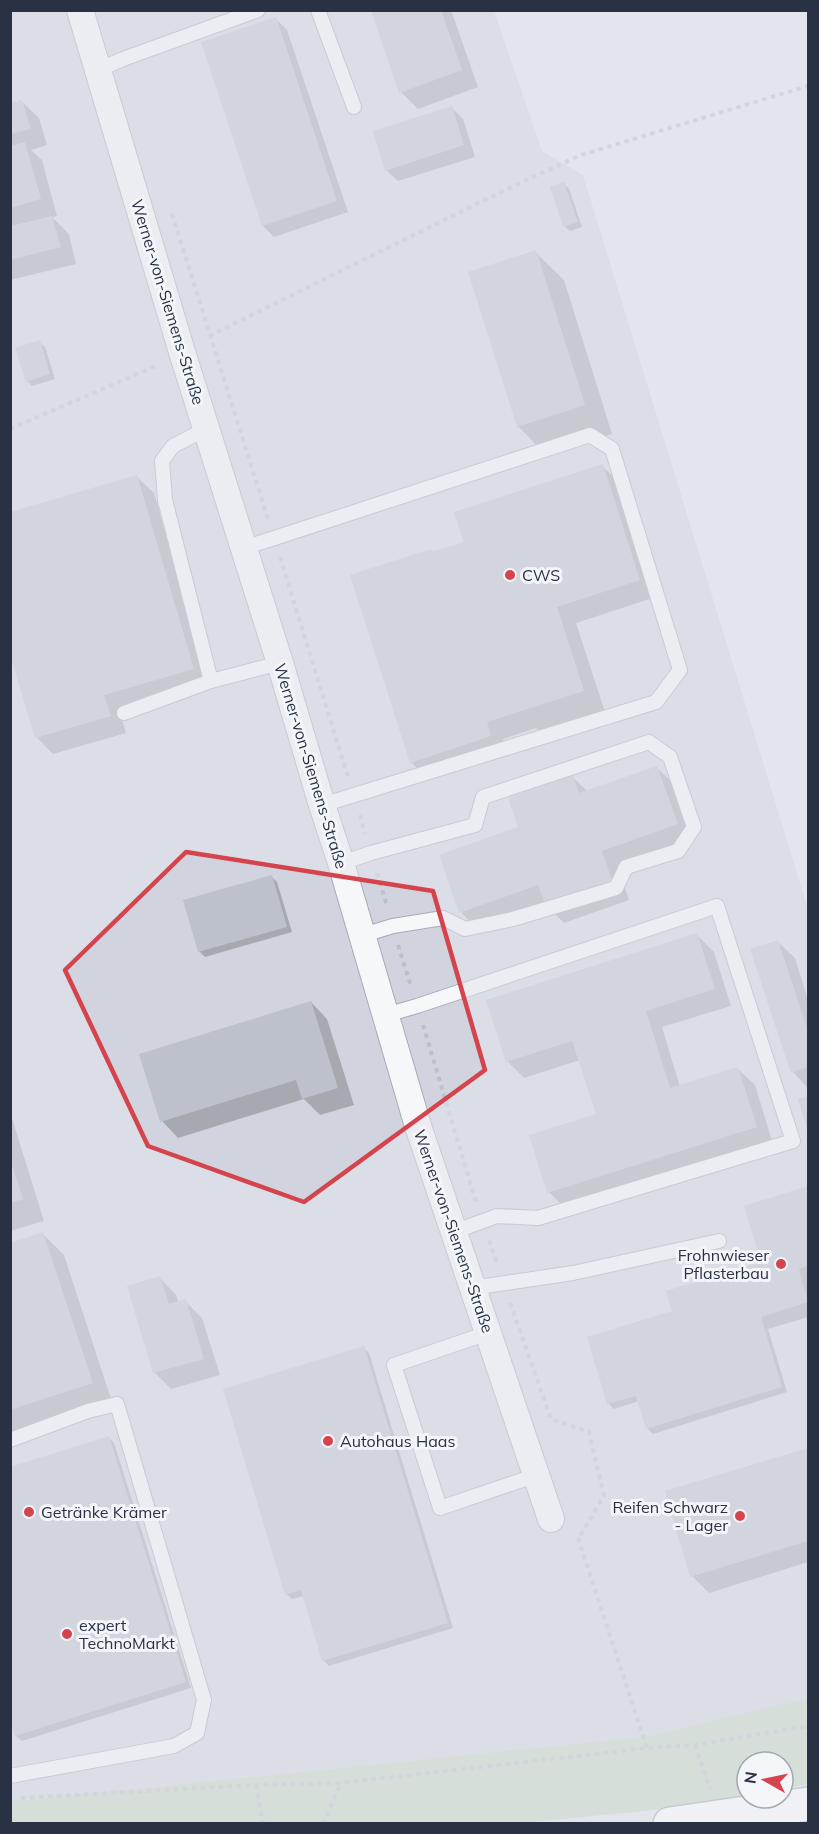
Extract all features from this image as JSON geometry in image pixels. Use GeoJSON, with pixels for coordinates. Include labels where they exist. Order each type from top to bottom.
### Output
{"type":"FeatureCollection","features":[{"type":"Feature","properties":{"kind":"main road"},"geometry":{"type":"LineString","coordinates":[[670,1824],[721,1820],[808,1803]]}},
{"type":"Feature","properties":{"kind":"street","name":"Werner-von-Siemens-Straße"},"geometry":{"type":"LineString","coordinates":[[80,10],[182,352],[363,935],[418,1126],[551,1520]]}},
{"type":"Feature","properties":{"kind":"lane"},"geometry":{"type":"LineString","coordinates":[[98,70],[258,10]]}},
{"type":"Feature","properties":{"kind":"lane"},"geometry":{"type":"LineString","coordinates":[[318,10],[354,107]]}},
{"type":"Feature","properties":{"kind":"lane"},"geometry":{"type":"LineString","coordinates":[[206,429],[173,446],[162,461],[165,500],[211,681]]}},
{"type":"Feature","properties":{"kind":"lane"},"geometry":{"type":"LineString","coordinates":[[244,548],[590,435],[612,449],[680,670],[656,702],[322,805]]}},
{"type":"Feature","properties":{"kind":"lane"},"geometry":{"type":"LineString","coordinates":[[124,713],[211,681],[280,663]]}},
{"type":"Feature","properties":{"kind":"lane"},"geometry":{"type":"LineString","coordinates":[[341,863],[371,852],[475,825],[483,797],[649,742],[670,757],[694,827],[678,851],[626,867],[616,888],[513,919],[465,928],[443,918],[393,926],[363,935]]}},
{"type":"Feature","properties":{"kind":"lane"},"geometry":{"type":"LineString","coordinates":[[386,1015],[717,906],[793,1141],[538,1218],[497,1216],[453,1232]]}},
{"type":"Feature","properties":{"kind":"lane"},"geometry":{"type":"LineString","coordinates":[[472,1288],[573,1273],[719,1241]]}},
{"type":"Feature","properties":{"kind":"lane"},"geometry":{"type":"LineString","coordinates":[[488,1333],[394,1365],[440,1508],[537,1475]]}},
{"type":"Feature","properties":{"kind":"lane"},"geometry":{"type":"LineString","coordinates":[[10,1440],[117,1404],[204,1700],[197,1733],[174,1746],[10,1776]]}},
{"type":"Feature","properties":{"kind":"path"},"geometry":{"type":"LineString","coordinates":[[10,429],[149,369],[503,190],[581,155],[808,86]]}},
{"type":"Feature","properties":{"kind":"path"},"geometry":{"type":"LineString","coordinates":[[551,1520],[578,1539],[647,1748]]}},
{"type":"Feature","properties":{"kind":"path"},"geometry":{"type":"LineString","coordinates":[[10,1798],[256,1785],[341,1783],[647,1748],[694,1745],[808,1726]]}},
{"type":"Feature","properties":{"kind":"path"},"geometry":{"type":"LineString","coordinates":[[694,1745],[721,1820]]}},
{"type":"Feature","properties":{"kind":"path"},"geometry":{"type":"LineString","coordinates":[[323,1824],[341,1783]]}},
{"type":"Feature","properties":{"kind":"path"},"geometry":{"type":"LineString","coordinates":[[256,1785],[263,1824]]}},
{"type":"Feature","properties":{"kind":"highlighted area"},"geometry":{"type":"Polygon","coordinates":[[[186,852],[433,891],[485,1070],[304,1202],[148,1146],[65,970],[186,852]]]}},
{"type":"Feature","properties":{"kind":"shaded area"},"geometry":{"type":"Polygon","coordinates":[[[11,11],[494,11],[542,151],[583,175],[808,909],[808,1698],[643,1737],[11,1801],[11,11]]]}},
{"type":"Feature","properties":{"kind":"green space"},"geometry":{"type":"Polygon","coordinates":[[[808,1698],[808,1784],[795,1787],[795,1750],[735,1750],[735,1798],[695,1806],[512,1824],[11,1824],[11,1801],[643,1737],[808,1698]]]}},
{"type":"Feature","properties":{"kind":"building"},"geometry":{"type":"Polygon","coordinates":[[[371,10],[441,10],[462,70],[399,93],[371,10]]]}},
{"type":"Feature","properties":{"kind":"building"},"geometry":{"type":"Polygon","coordinates":[[[276,17],[337,201],[262,226],[201,42],[276,17]]]}},
{"type":"Feature","properties":{"kind":"building"},"geometry":{"type":"Polygon","coordinates":[[[22,100],[31,129],[10,134],[10,103],[22,100]]]}},
{"type":"Feature","properties":{"kind":"building"},"geometry":{"type":"Polygon","coordinates":[[[452,106],[464,145],[385,171],[373,131],[452,106]]]}},
{"type":"Feature","properties":{"kind":"building"},"geometry":{"type":"Polygon","coordinates":[[[25,142],[41,199],[10,208],[10,146],[25,142]]]}},
{"type":"Feature","properties":{"kind":"building"},"geometry":{"type":"Polygon","coordinates":[[[564,182],[578,222],[563,227],[550,187],[564,182]]]}},
{"type":"Feature","properties":{"kind":"building"},"geometry":{"type":"Polygon","coordinates":[[[52,216],[61,247],[10,260],[10,226],[52,216]]]}},
{"type":"Feature","properties":{"kind":"building"},"geometry":{"type":"Polygon","coordinates":[[[536,250],[585,405],[517,427],[468,272],[536,250]]]}},
{"type":"Feature","properties":{"kind":"building"},"geometry":{"type":"Polygon","coordinates":[[[40,340],[50,374],[26,382],[15,348],[40,340]]]}},
{"type":"Feature","properties":{"kind":"building"},"geometry":{"type":"Polygon","coordinates":[[[603,464],[640,580],[557,607],[584,691],[487,722],[491,736],[410,763],[350,575],[431,549],[432,552],[464,542],[454,512],[603,464]]]}},
{"type":"Feature","properties":{"kind":"building"},"geometry":{"type":"Polygon","coordinates":[[[137,475],[194,669],[104,695],[111,716],[35,738],[10,654],[10,512],[137,475]]]}},
{"type":"Feature","properties":{"kind":"building"},"geometry":{"type":"Polygon","coordinates":[[[657,766],[678,824],[602,851],[613,883],[546,907],[538,885],[459,913],[439,855],[518,827],[508,798],[573,775],[579,793],[657,766]]]}},
{"type":"Feature","properties":{"kind":"building"},"geometry":{"type":"Polygon","coordinates":[[[272,875],[287,927],[198,952],[183,900],[272,875]]]}},
{"type":"Feature","properties":{"kind":"building"},"geometry":{"type":"Polygon","coordinates":[[[697,933],[715,989],[646,1011],[670,1088],[738,1067],[757,1127],[547,1193],[529,1135],[596,1114],[572,1041],[506,1062],[486,1000],[697,933]]]}},
{"type":"Feature","properties":{"kind":"building"},"geometry":{"type":"Polygon","coordinates":[[[778,940],[808,1031],[808,1067],[791,1073],[750,949],[778,940]]]}},
{"type":"Feature","properties":{"kind":"building"},"geometry":{"type":"Polygon","coordinates":[[[311,1001],[338,1088],[302,1099],[296,1080],[160,1122],[139,1054],[311,1001]]]}},
{"type":"Feature","properties":{"kind":"building"},"geometry":{"type":"Polygon","coordinates":[[[808,1096],[808,1132],[798,1099],[808,1096]]]}},
{"type":"Feature","properties":{"kind":"building"},"geometry":{"type":"Polygon","coordinates":[[[10,1159],[23,1199],[10,1203],[10,1159]]]}},
{"type":"Feature","properties":{"kind":"building"},"geometry":{"type":"Polygon","coordinates":[[[808,1186],[808,1266],[799,1269],[808,1302],[761,1317],[782,1387],[646,1429],[636,1396],[607,1404],[587,1337],[672,1311],[666,1291],[761,1262],[744,1206],[808,1186]]]}},
{"type":"Feature","properties":{"kind":"building"},"geometry":{"type":"Polygon","coordinates":[[[43,1232],[93,1383],[10,1410],[10,1243],[43,1232]]]}},
{"type":"Feature","properties":{"kind":"building"},"geometry":{"type":"Polygon","coordinates":[[[160,1276],[169,1304],[186,1299],[204,1359],[153,1373],[127,1286],[160,1276]]]}},
{"type":"Feature","properties":{"kind":"building"},"geometry":{"type":"Polygon","coordinates":[[[364,1346],[448,1623],[322,1661],[301,1590],[285,1595],[223,1389],[364,1346]]]}},
{"type":"Feature","properties":{"kind":"building"},"geometry":{"type":"Polygon","coordinates":[[[109,1436],[186,1682],[15,1736],[10,1722],[10,1467],[109,1436]]]}},
{"type":"Feature","properties":{"kind":"building","name":"Reifen Schwarz - Lager"},"geometry":{"type":"Polygon","coordinates":[[[808,1448],[808,1541],[690,1577],[665,1491],[808,1448]]]}},
{"type":"Feature","properties":{"kind":"place","name":"CWS"},"geometry":{"type":"Point","coordinates":[510,575]}},
{"type":"Feature","properties":{"kind":"place","name":"Frohnwieser Pflasterbau"},"geometry":{"type":"Point","coordinates":[781,1264]}},
{"type":"Feature","properties":{"kind":"place","name":"Autohaus Haas"},"geometry":{"type":"Point","coordinates":[328,1441]}},
{"type":"Feature","properties":{"kind":"place","name":"Getränke Krämer"},"geometry":{"type":"Point","coordinates":[29,1512]}},
{"type":"Feature","properties":{"kind":"place","name":"Reifen Schwarz - Lager"},"geometry":{"type":"Point","coordinates":[740,1516]}},
{"type":"Feature","properties":{"kind":"place","name":"expert TechnoMarkt"},"geometry":{"type":"Point","coordinates":[67,1634]}}]}
